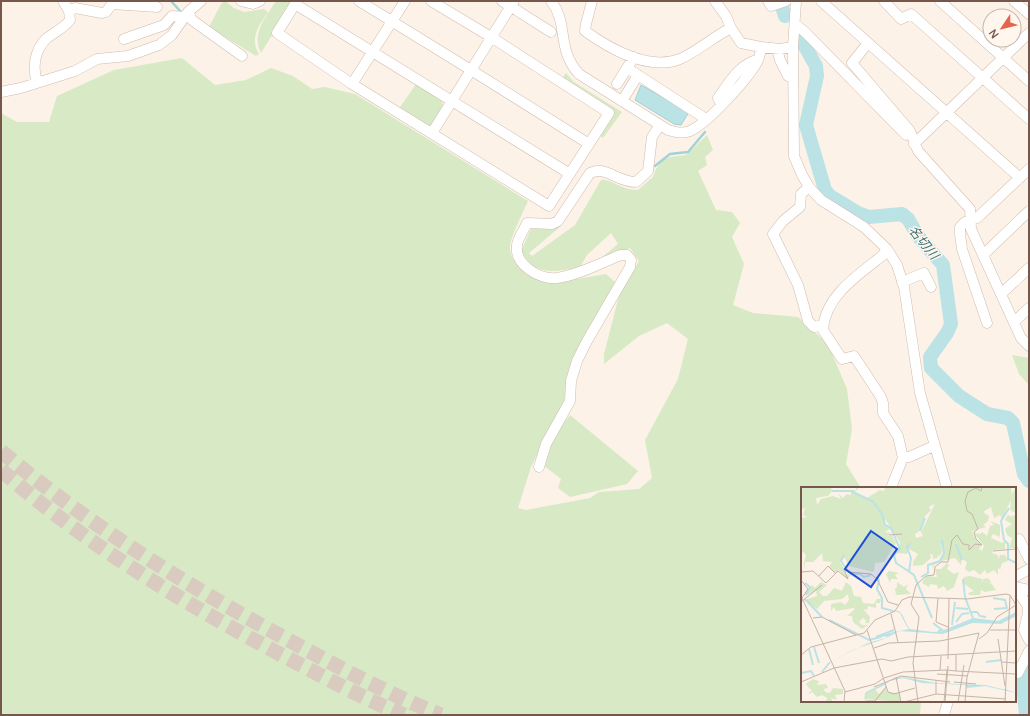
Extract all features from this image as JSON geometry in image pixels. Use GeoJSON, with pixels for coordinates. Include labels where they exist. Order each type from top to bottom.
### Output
{"type":"FeatureCollection","features":[{"type":"Feature","properties":{"kind":"street"},"geometry":{"type":"LineString","coordinates":[[37,82],[34,73],[35,59],[46,39],[69,22],[69,11],[63,1]]}},
{"type":"Feature","properties":{"kind":"street"},"geometry":{"type":"LineString","coordinates":[[1,92],[21,88],[74,70],[97,59],[128,56],[159,45],[172,35],[201,1]]}},
{"type":"Feature","properties":{"kind":"street"},"geometry":{"type":"LineString","coordinates":[[241,1],[253,4],[260,1]]}},
{"type":"Feature","properties":{"kind":"street"},"geometry":{"type":"LineString","coordinates":[[358,1],[589,144]]}},
{"type":"Feature","properties":{"kind":"street"},"geometry":{"type":"LineString","coordinates":[[352,84],[405,1]]}},
{"type":"Feature","properties":{"kind":"street"},"geometry":{"type":"LineString","coordinates":[[431,1],[491,37],[609,113],[570,174],[549,206],[352,84],[277,33],[296,3],[570,174]]}},
{"type":"Feature","properties":{"kind":"street"},"geometry":{"type":"LineString","coordinates":[[502,1],[512,4],[551,32]]}},
{"type":"Feature","properties":{"kind":"street"},"geometry":{"type":"LineString","coordinates":[[551,1],[559,14],[566,54],[572,67],[579,74],[668,130],[684,132],[697,127],[706,119],[753,70],[758,60],[761,47]]}},
{"type":"Feature","properties":{"kind":"street"},"geometry":{"type":"LineString","coordinates":[[592,1],[585,31],[598,40],[634,57],[666,63],[693,52],[714,37],[731,28]]}},
{"type":"Feature","properties":{"kind":"street"},"geometry":{"type":"LineString","coordinates":[[715,1],[742,43],[777,49],[793,47]]}},
{"type":"Feature","properties":{"kind":"street"},"geometry":{"type":"LineString","coordinates":[[768,1],[770,6],[784,2]]}},
{"type":"Feature","properties":{"kind":"street"},"geometry":{"type":"LineString","coordinates":[[796,1],[793,47],[794,156],[802,175],[810,188],[821,200],[864,227],[887,249],[897,265],[902,282],[920,393],[947,487]]}},
{"type":"Feature","properties":{"kind":"street"},"geometry":{"type":"LineString","coordinates":[[821,1],[1020,178]]}},
{"type":"Feature","properties":{"kind":"street"},"geometry":{"type":"LineString","coordinates":[[884,1],[901,19],[911,14],[1029,119]]}},
{"type":"Feature","properties":{"kind":"street"},"geometry":{"type":"LineString","coordinates":[[940,1],[1029,81]]}},
{"type":"Feature","properties":{"kind":"street"},"geometry":{"type":"LineString","coordinates":[[1014,1],[1029,14]]}},
{"type":"Feature","properties":{"kind":"street"},"geometry":{"type":"LineString","coordinates":[[69,11],[75,8],[102,13],[106,12],[112,4],[157,6]]}},
{"type":"Feature","properties":{"kind":"street"},"geometry":{"type":"LineString","coordinates":[[432,133],[512,4]]}},
{"type":"Feature","properties":{"kind":"street"},"geometry":{"type":"LineString","coordinates":[[124,39],[146,27],[164,25],[172,16],[187,19],[242,56]]}},
{"type":"Feature","properties":{"kind":"street"},"geometry":{"type":"LineString","coordinates":[[795,24],[805,32],[841,71],[914,144]]}},
{"type":"Feature","properties":{"kind":"street"},"geometry":{"type":"LineString","coordinates":[[914,144],[1029,33]]}},
{"type":"Feature","properties":{"kind":"street"},"geometry":{"type":"LineString","coordinates":[[868,43],[852,63],[910,131],[918,151],[970,210],[971,229],[1021,338],[1029,346]]}},
{"type":"Feature","properties":{"kind":"street"},"geometry":{"type":"LineString","coordinates":[[777,49],[778,55],[788,76]]}},
{"type":"Feature","properties":{"kind":"street"},"geometry":{"type":"LineString","coordinates":[[617,84],[634,57]]}},
{"type":"Feature","properties":{"kind":"street"},"geometry":{"type":"LineString","coordinates":[[627,68],[706,119]]}},
{"type":"Feature","properties":{"kind":"street"},"geometry":{"type":"LineString","coordinates":[[622,101],[638,75]]}},
{"type":"Feature","properties":{"kind":"street"},"geometry":{"type":"LineString","coordinates":[[539,467],[546,444],[570,401],[571,381],[577,361],[630,267],[630,260],[627,255],[621,255],[584,270],[556,278],[539,275],[525,267],[517,255],[516,245],[527,223],[552,224],[558,221],[590,173],[597,170],[604,171],[627,182],[636,182],[648,172],[652,137],[660,125]]}},
{"type":"Feature","properties":{"kind":"street"},"geometry":{"type":"LineString","coordinates":[[986,323],[960,239],[961,225],[971,219],[977,218],[1029,169]]}},
{"type":"Feature","properties":{"kind":"street"},"geometry":{"type":"LineString","coordinates":[[810,188],[801,194],[800,207],[783,220],[773,234],[798,285],[808,321],[814,327],[823,325]]}},
{"type":"Feature","properties":{"kind":"street"},"geometry":{"type":"LineString","coordinates":[[983,255],[1029,210]]}},
{"type":"Feature","properties":{"kind":"street"},"geometry":{"type":"LineString","coordinates":[[887,249],[882,256],[839,292],[825,318],[823,330],[842,360],[854,356],[872,381],[883,403],[883,413],[901,442],[903,458],[891,487]]}},
{"type":"Feature","properties":{"kind":"street"},"geometry":{"type":"LineString","coordinates":[[1000,294],[1029,268]]}},
{"type":"Feature","properties":{"kind":"street"},"geometry":{"type":"LineString","coordinates":[[902,282],[924,273],[931,286]]}},
{"type":"Feature","properties":{"kind":"street"},"geometry":{"type":"LineString","coordinates":[[1014,322],[1029,308]]}},
{"type":"Feature","properties":{"kind":"street"},"geometry":{"type":"LineString","coordinates":[[903,458],[909,457],[934,446]]}},
{"type":"Feature","properties":{"kind":"street"},"geometry":{"type":"LineString","coordinates":[[1020,539],[1029,559]]}},
{"type":"Feature","properties":{"kind":"street"},"geometry":{"type":"LineString","coordinates":[[1016,576],[1029,569]]}},
{"type":"Feature","properties":{"kind":"street"},"geometry":{"type":"LineString","coordinates":[[1016,587],[1029,590]]}},
{"type":"Feature","properties":{"kind":"street"},"geometry":{"type":"LineString","coordinates":[[1016,588],[1028,606],[1024,630],[1029,640]]}},
{"type":"Feature","properties":{"kind":"street"},"geometry":{"type":"LineString","coordinates":[[1018,673],[1029,651]]}},
{"type":"Feature","properties":{"kind":"street"},"geometry":{"type":"LineString","coordinates":[[944,715],[948,702]]}},
{"type":"Feature","properties":{"kind":"green space"},"geometry":{"type":"Polygon","coordinates":[[[225,1],[234,8],[244,12],[264,9],[268,12],[256,32],[255,43],[259,54],[256,56],[209,27],[221,4],[225,1]]]}},
{"type":"Feature","properties":{"kind":"green space"},"geometry":{"type":"Polygon","coordinates":[[[276,1],[293,1],[261,53],[258,46],[259,32],[264,19],[276,1]]]}},
{"type":"Feature","properties":{"kind":"green space"},"geometry":{"type":"Polygon","coordinates":[[[182,58],[215,85],[246,80],[271,68],[293,76],[312,89],[325,87],[355,94],[528,201],[510,247],[511,255],[515,262],[527,273],[537,278],[548,280],[572,280],[606,274],[616,283],[568,374],[564,401],[531,467],[518,508],[526,510],[590,498],[599,492],[639,489],[652,478],[645,440],[678,379],[688,339],[667,323],[639,336],[604,364],[604,354],[620,292],[639,261],[630,248],[594,264],[618,244],[611,233],[587,255],[580,267],[554,271],[539,269],[527,259],[521,251],[531,229],[561,226],[529,253],[532,256],[575,225],[601,180],[608,181],[627,189],[638,190],[653,177],[656,169],[662,161],[670,157],[686,155],[707,135],[713,150],[705,157],[707,165],[698,171],[716,210],[732,212],[740,223],[732,237],[744,264],[733,305],[753,313],[798,317],[828,344],[847,389],[852,429],[846,464],[860,487],[801,487],[801,702],[921,702],[920,715],[1,715],[1,113],[17,122],[49,122],[57,96],[114,70],[182,58]]]}},
{"type":"Feature","properties":{"kind":"green space"},"geometry":{"type":"Polygon","coordinates":[[[566,73],[574,82],[622,112],[603,138],[599,135],[614,111],[562,78],[566,73]]]}},
{"type":"Feature","properties":{"kind":"green space"},"geometry":{"type":"Polygon","coordinates":[[[416,84],[441,101],[443,105],[433,124],[426,127],[398,110],[416,84]]]}},
{"type":"Feature","properties":{"kind":"green space"},"geometry":{"type":"Polygon","coordinates":[[[1012,355],[1029,358],[1029,385],[1019,374],[1012,355]]]}},
{"type":"Feature","properties":{"kind":"green space"},"geometry":{"type":"Polygon","coordinates":[[[570,415],[638,471],[627,484],[570,497],[558,488],[561,479],[543,465],[551,440],[570,415]]]}},
{"type":"Feature","properties":{"kind":"water"},"geometry":{"type":"Polygon","coordinates":[[[641,85],[689,112],[681,125],[674,124],[635,100],[641,85]]]}},
{"type":"Feature","properties":{"kind":"waterway"},"geometry":{"type":"LineString","coordinates":[[171,1],[181,12]]}},
{"type":"Feature","properties":{"kind":"waterway","name":"名切川"},"geometry":{"type":"LineString","coordinates":[[783,1],[782,7],[785,16]]}},
{"type":"Feature","properties":{"kind":"waterway","name":"名切川"},"geometry":{"type":"LineString","coordinates":[[802,41],[816,66],[817,76],[806,125],[825,190],[830,196],[858,213],[869,217],[902,214],[908,219],[918,236],[943,265],[951,324],[947,333],[930,357],[931,368],[959,396],[987,414],[1008,418],[1013,423],[1024,474],[1029,481]]}},
{"type":"Feature","properties":{"kind":"waterway"},"geometry":{"type":"LineString","coordinates":[[655,166],[670,154],[688,152],[705,132]]}},
{"type":"Feature","properties":{"kind":"waterway","name":"名切川"},"geometry":{"type":"LineString","coordinates":[[1026,715],[1022,674],[1029,662]]}},
{"type":"Feature","properties":{"kind":"tunnel"},"geometry":{"type":"LineString","coordinates":[[1,451],[35,479],[106,531],[180,578],[256,622],[330,662],[385,690],[441,715]]}},
{"type":"Feature","properties":{"kind":"tunnel"},"geometry":{"type":"LineString","coordinates":[[1,470],[65,522],[133,569],[168,591],[323,677],[404,715]]}}]}
